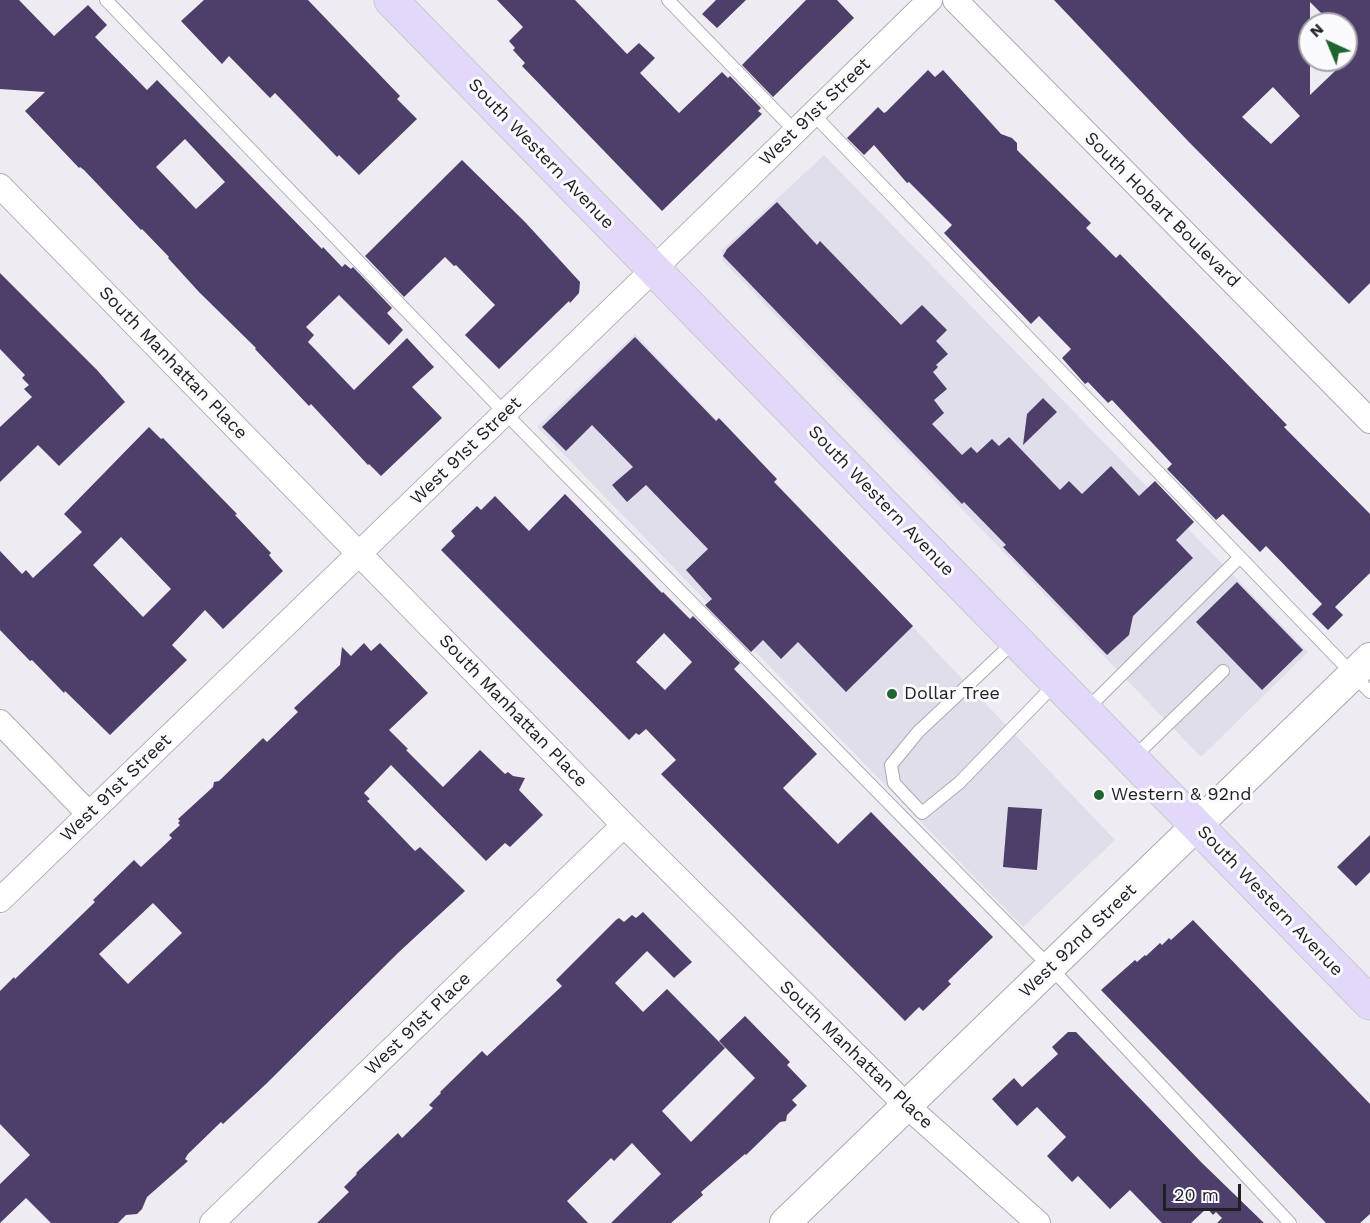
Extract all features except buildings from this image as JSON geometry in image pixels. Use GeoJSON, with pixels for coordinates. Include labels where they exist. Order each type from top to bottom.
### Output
{"type":"FeatureCollection","features":[{"type":"Feature","properties":{"kind":"main road","name":"South Western Avenue"},"geometry":{"type":"LineString","coordinates":[[391,0],[1370,1003]]}},
{"type":"Feature","properties":{"kind":"street","name":"West 91st Street"},"geometry":{"type":"LineString","coordinates":[[0,900],[930,0]]}},
{"type":"Feature","properties":{"kind":"street","name":"South Hobart Boulevard"},"geometry":{"type":"LineString","coordinates":[[955,0],[1370,421]]}},
{"type":"Feature","properties":{"kind":"street","name":"South Manhattan Place"},"geometry":{"type":"LineString","coordinates":[[0,186],[624,825],[907,1106],[1038,1223]]}},
{"type":"Feature","properties":{"kind":"street","name":"West 92nd Street"},"geometry":{"type":"LineString","coordinates":[[785,1223],[1197,826],[1364,675]]}},
{"type":"Feature","properties":{"kind":"street"},"geometry":{"type":"LineString","coordinates":[[0,722],[89,814]]}},
{"type":"Feature","properties":{"kind":"street","name":"West 91st Place"},"geometry":{"type":"LineString","coordinates":[[212,1223],[624,825]]}},
{"type":"Feature","properties":{"kind":"lane"},"geometry":{"type":"LineString","coordinates":[[106,0],[505,412],[1050,967],[1290,1223]]}},
{"type":"Feature","properties":{"kind":"lane"},"geometry":{"type":"LineString","coordinates":[[668,0],[795,131]]}},
{"type":"Feature","properties":{"kind":"lane"},"geometry":{"type":"LineString","coordinates":[[813,114],[1240,557],[1364,675]]}},
{"type":"Feature","properties":{"kind":"lane"},"geometry":{"type":"LineString","coordinates":[[1086,710],[1240,557]]}},
{"type":"Feature","properties":{"kind":"lane"},"geometry":{"type":"LineString","coordinates":[[1016,639],[918,732],[891,765],[894,783],[922,813],[959,783],[1057,682]]}},
{"type":"Feature","properties":{"kind":"lane"},"geometry":{"type":"LineString","coordinates":[[1132,759],[1223,671]]}},
{"type":"Feature","properties":{"kind":"shaded area"},"geometry":{"type":"Polygon","coordinates":[[[824,155],[1308,652],[1201,757],[722,260],[722,250],[824,155]]]}},
{"type":"Feature","properties":{"kind":"shaded area"},"geometry":{"type":"Polygon","coordinates":[[[635,334],[1115,840],[1023,927],[537,427],[635,334]]]}},
{"type":"Feature","properties":{"kind":"place","name":"Dollar Tree"},"geometry":{"type":"Point","coordinates":[892,694]}},
{"type":"Feature","properties":{"kind":"place","name":"Western & 92nd"},"geometry":{"type":"Point","coordinates":[1099,795]}}]}
